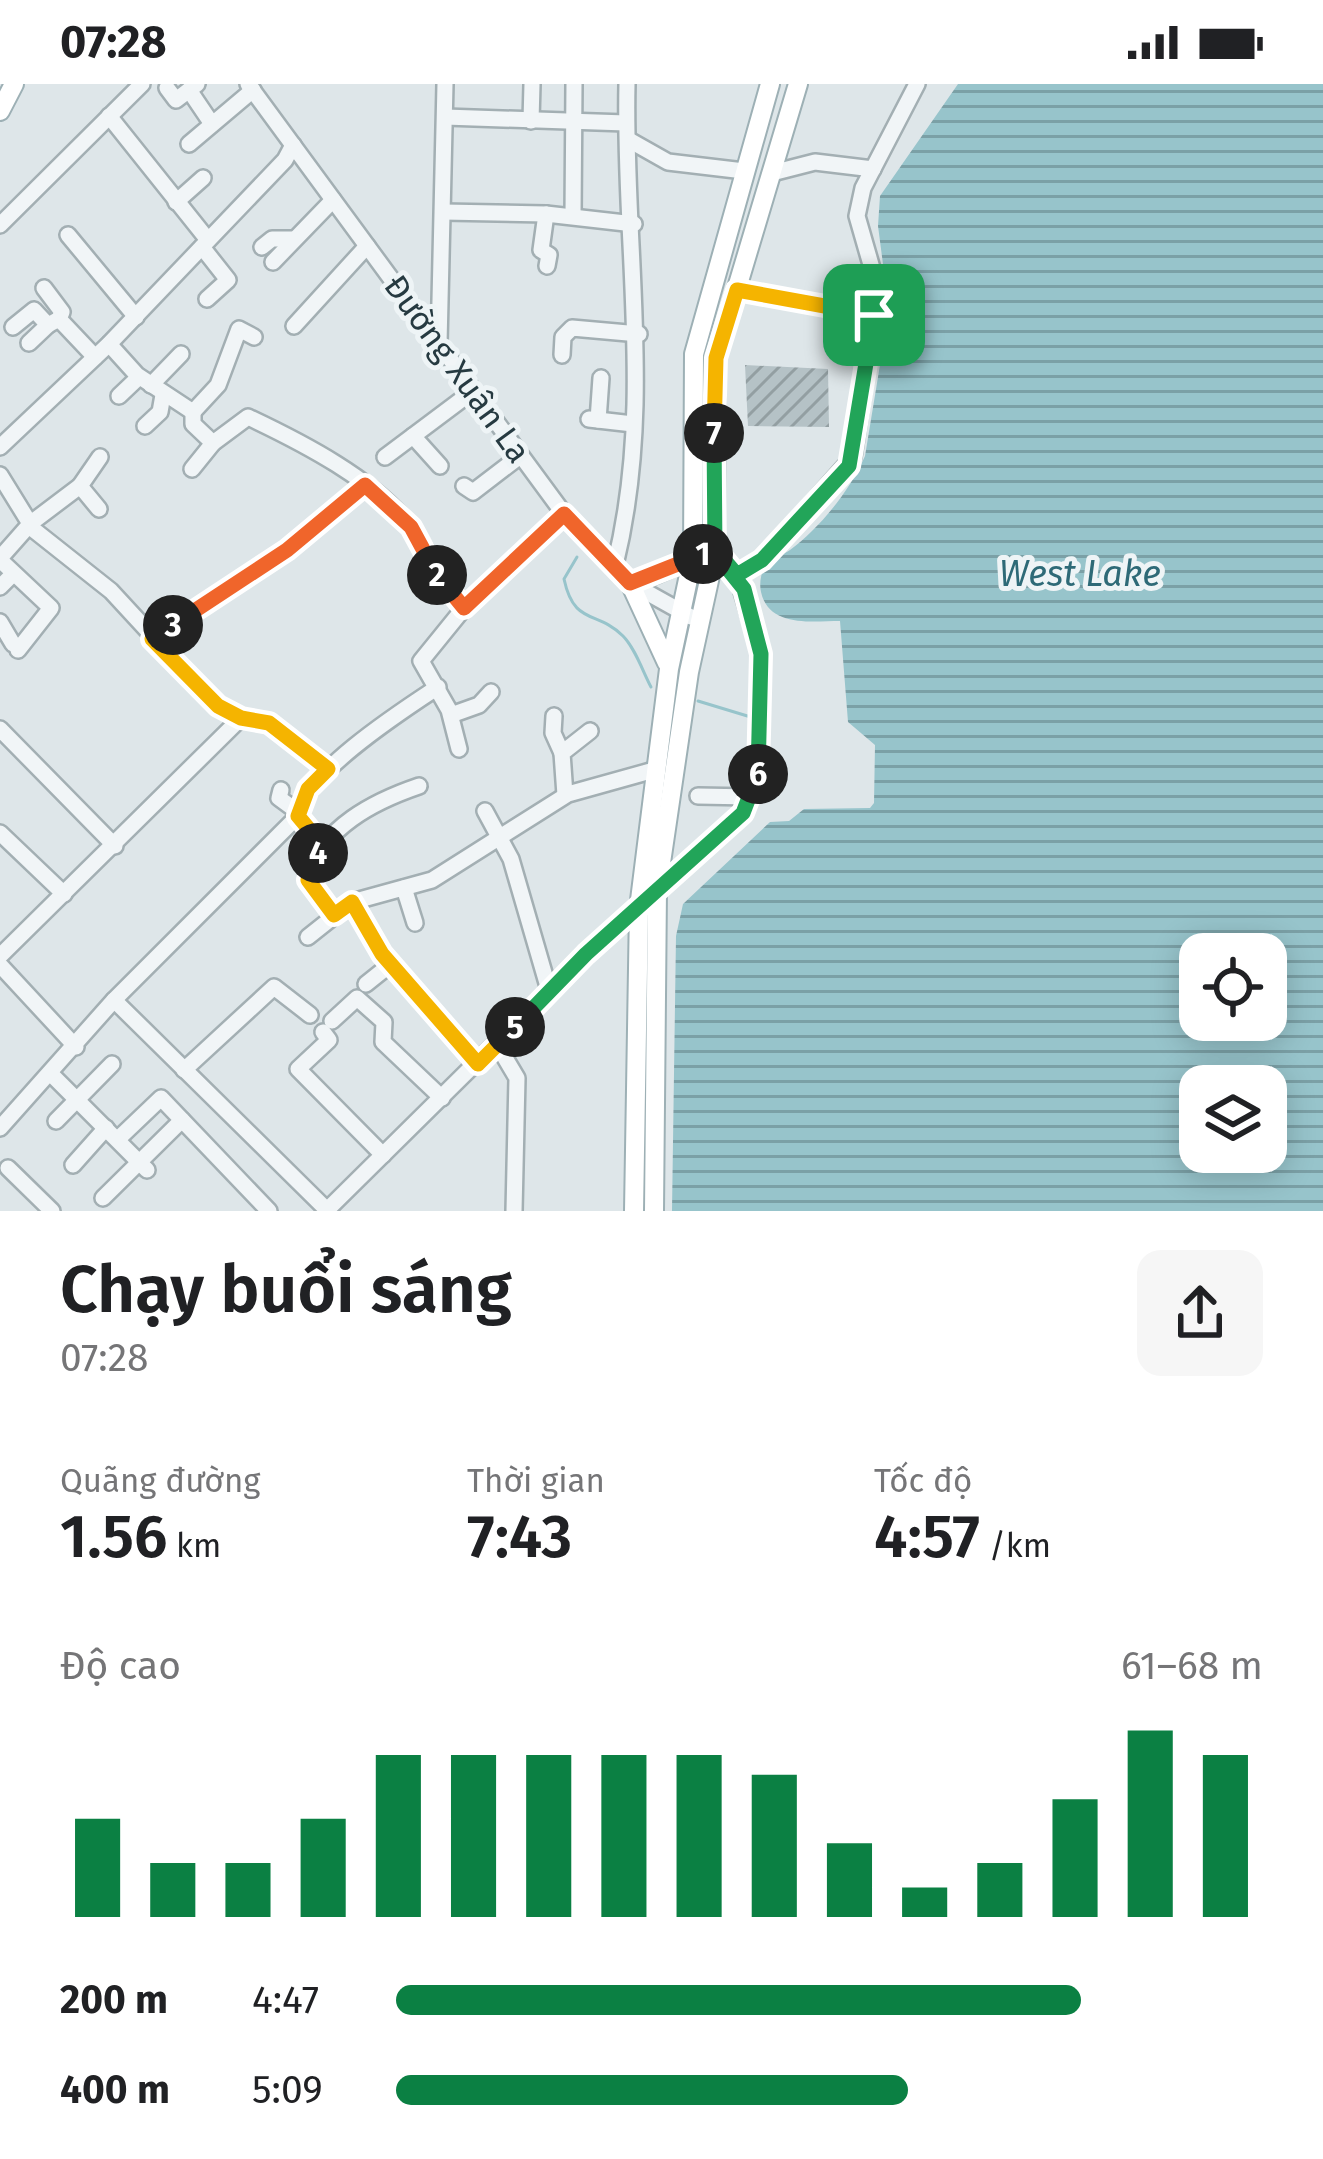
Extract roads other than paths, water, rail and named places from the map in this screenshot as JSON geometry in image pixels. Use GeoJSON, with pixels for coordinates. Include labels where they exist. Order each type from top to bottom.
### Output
{"type":"FeatureCollection","features":[{"type":"Feature","properties":{"kind":"main road"},"geometry":{"type":"LineString","coordinates":[[0,110],[14,84]]}},
{"type":"Feature","properties":{"kind":"main road"},"geometry":{"type":"LineString","coordinates":[[654,1211],[657,890],[693,556],[694,354],[770,84]]}},
{"type":"Feature","properties":{"kind":"main road"},"geometry":{"type":"LineString","coordinates":[[634,1211],[639,908],[654,770],[669,669],[715,553],[716,358],[798,84]]}},
{"type":"Feature","properties":{"kind":"main road"},"geometry":{"type":"LineString","coordinates":[[669,669],[652,621],[630,583],[662,574],[693,556],[715,553]]}},
{"type":"Feature","properties":{"kind":"main road"},"geometry":{"type":"LineString","coordinates":[[715,553],[737,575]]}},
{"type":"Feature","properties":{"kind":"street"},"geometry":{"type":"LineString","coordinates":[[0,225],[142,84]]}},
{"type":"Feature","properties":{"kind":"street"},"geometry":{"type":"LineString","coordinates":[[440,344],[445,84]]}},
{"type":"Feature","properties":{"kind":"street"},"geometry":{"type":"LineString","coordinates":[[531,121],[532,84]]}},
{"type":"Feature","properties":{"kind":"street"},"geometry":{"type":"LineString","coordinates":[[573,216],[574,84]]}},
{"type":"Feature","properties":{"kind":"street"},"geometry":{"type":"LineString","coordinates":[[615,565],[630,503],[639,334],[627,84]]}},
{"type":"Feature","properties":{"kind":"street"},"geometry":{"type":"LineString","coordinates":[[114,1000],[327,1211],[498,1046],[583,948],[639,908],[743,813],[760,765],[761,654],[737,575],[762,560],[849,466],[876,278],[856,216],[873,169],[916,84]]}},
{"type":"Feature","properties":{"kind":"street"},"geometry":{"type":"LineString","coordinates":[[167,88],[176,100],[193,87],[212,124]]}},
{"type":"Feature","properties":{"kind":"street"},"geometry":{"type":"LineString","coordinates":[[189,144],[251,87]]}},
{"type":"Feature","properties":{"kind":"street","name":"Đường Xuân La"},"geometry":{"type":"LineString","coordinates":[[251,87],[564,514],[630,583],[688,616]]}},
{"type":"Feature","properties":{"kind":"street"},"geometry":{"type":"LineString","coordinates":[[109,116],[176,202],[228,280],[207,299]]}},
{"type":"Feature","properties":{"kind":"street"},"geometry":{"type":"LineString","coordinates":[[445,118],[627,131],[668,162],[744,172]]}},
{"type":"Feature","properties":{"kind":"street"},"geometry":{"type":"LineString","coordinates":[[0,447],[136,317],[286,160],[293,145]]}},
{"type":"Feature","properties":{"kind":"street"},"geometry":{"type":"LineString","coordinates":[[772,173],[815,162],[873,169]]}},
{"type":"Feature","properties":{"kind":"street"},"geometry":{"type":"LineString","coordinates":[[176,202],[203,178]]}},
{"type":"Feature","properties":{"kind":"street"},"geometry":{"type":"LineString","coordinates":[[273,262],[333,200]]}},
{"type":"Feature","properties":{"kind":"street"},"geometry":{"type":"LineString","coordinates":[[443,212],[546,214],[634,224]]}},
{"type":"Feature","properties":{"kind":"street"},"geometry":{"type":"LineString","coordinates":[[546,214],[541,250],[549,255],[547,266]]}},
{"type":"Feature","properties":{"kind":"street"},"geometry":{"type":"LineString","coordinates":[[68,235],[136,317]]}},
{"type":"Feature","properties":{"kind":"street"},"geometry":{"type":"LineString","coordinates":[[262,247],[272,238],[292,239]]}},
{"type":"Feature","properties":{"kind":"street"},"geometry":{"type":"LineString","coordinates":[[294,326],[368,246]]}},
{"type":"Feature","properties":{"kind":"street"},"geometry":{"type":"LineString","coordinates":[[737,290],[874,315]]}},
{"type":"Feature","properties":{"kind":"street"},"geometry":{"type":"LineString","coordinates":[[29,343],[62,312],[44,298]]}},
{"type":"Feature","properties":{"kind":"street"},"geometry":{"type":"LineString","coordinates":[[13,327],[34,310],[95,357]]}},
{"type":"Feature","properties":{"kind":"street"},"geometry":{"type":"LineString","coordinates":[[213,443],[193,424],[193,412],[218,385],[239,328],[254,337]]}},
{"type":"Feature","properties":{"kind":"street"},"geometry":{"type":"LineString","coordinates":[[562,355],[563,337],[572,328],[639,334]]}},
{"type":"Feature","properties":{"kind":"street"},"geometry":{"type":"LineString","coordinates":[[109,344],[151,386],[193,412]]}},
{"type":"Feature","properties":{"kind":"street"},"geometry":{"type":"LineString","coordinates":[[119,397],[151,386],[181,354]]}},
{"type":"Feature","properties":{"kind":"street"},"geometry":{"type":"LineString","coordinates":[[601,378],[594,420],[632,424]]}},
{"type":"Feature","properties":{"kind":"street"},"geometry":{"type":"LineString","coordinates":[[145,426],[160,412],[151,386]]}},
{"type":"Feature","properties":{"kind":"street"},"geometry":{"type":"LineString","coordinates":[[385,457],[473,391]]}},
{"type":"Feature","properties":{"kind":"street"},"geometry":{"type":"LineString","coordinates":[[192,469],[213,443],[248,417],[365,485],[411,527],[464,608]]}},
{"type":"Feature","properties":{"kind":"street"},"geometry":{"type":"LineString","coordinates":[[413,436],[440,466]]}},
{"type":"Feature","properties":{"kind":"street"},"geometry":{"type":"LineString","coordinates":[[464,486],[473,492],[520,456]]}},
{"type":"Feature","properties":{"kind":"street"},"geometry":{"type":"LineString","coordinates":[[0,622],[15,647],[51,608],[0,559],[31,523],[80,486],[100,457]]}},
{"type":"Feature","properties":{"kind":"street"},"geometry":{"type":"LineString","coordinates":[[0,475],[31,523],[111,591],[218,706],[241,718],[269,723],[328,769]]}},
{"type":"Feature","properties":{"kind":"street"},"geometry":{"type":"LineString","coordinates":[[152,639],[287,550],[365,485]]}},
{"type":"Feature","properties":{"kind":"street"},"geometry":{"type":"LineString","coordinates":[[80,486],[99,509]]}},
{"type":"Feature","properties":{"kind":"street"},"geometry":{"type":"LineString","coordinates":[[459,748],[451,715],[421,661],[464,608],[564,514]]}},
{"type":"Feature","properties":{"kind":"street"},"geometry":{"type":"LineString","coordinates":[[411,570],[428,559]]}},
{"type":"Feature","properties":{"kind":"street"},"geometry":{"type":"LineString","coordinates":[[0,587],[14,574]]}},
{"type":"Feature","properties":{"kind":"street"},"geometry":{"type":"LineString","coordinates":[[4,1116],[51,1074],[114,1000],[298,814],[308,789],[328,769],[437,687]]}},
{"type":"Feature","properties":{"kind":"street"},"geometry":{"type":"LineString","coordinates":[[451,715],[487,704]]}},
{"type":"Feature","properties":{"kind":"street"},"geometry":{"type":"LineString","coordinates":[[554,716],[566,795]]}},
{"type":"Feature","properties":{"kind":"street"},"geometry":{"type":"LineString","coordinates":[[76,1047],[1,953],[241,718]]}},
{"type":"Feature","properties":{"kind":"street"},"geometry":{"type":"LineString","coordinates":[[0,729],[115,846]]}},
{"type":"Feature","properties":{"kind":"street"},"geometry":{"type":"LineString","coordinates":[[562,753],[590,731]]}},
{"type":"Feature","properties":{"kind":"street"},"geometry":{"type":"LineString","coordinates":[[308,937],[352,902],[432,880],[566,795],[654,770]]}},
{"type":"Feature","properties":{"kind":"street"},"geometry":{"type":"LineString","coordinates":[[334,915],[308,880],[323,846],[335,829],[419,786]]}},
{"type":"Feature","properties":{"kind":"street"},"geometry":{"type":"LineString","coordinates":[[281,790],[279,798],[323,846]]}},
{"type":"Feature","properties":{"kind":"street"},"geometry":{"type":"LineString","coordinates":[[698,796],[751,797]]}},
{"type":"Feature","properties":{"kind":"street"},"geometry":{"type":"LineString","coordinates":[[485,812],[511,859],[549,990]]}},
{"type":"Feature","properties":{"kind":"street"},"geometry":{"type":"LineString","coordinates":[[0,833],[64,894]]}},
{"type":"Feature","properties":{"kind":"street"},"geometry":{"type":"LineString","coordinates":[[404,888],[416,923]]}},
{"type":"Feature","properties":{"kind":"street"},"geometry":{"type":"LineString","coordinates":[[352,902],[391,964],[478,1064]]}},
{"type":"Feature","properties":{"kind":"street"},"geometry":{"type":"LineString","coordinates":[[366,984],[391,964]]}},
{"type":"Feature","properties":{"kind":"street"},"geometry":{"type":"LineString","coordinates":[[184,1070],[274,987],[310,1015]]}},
{"type":"Feature","properties":{"kind":"street"},"geometry":{"type":"LineString","coordinates":[[383,1155],[298,1070],[329,1040],[327,1027],[357,998],[384,1022],[383,1042],[442,1098]]}},
{"type":"Feature","properties":{"kind":"street"},"geometry":{"type":"LineString","coordinates":[[498,1046],[517,1078],[514,1211]]}},
{"type":"Feature","properties":{"kind":"street"},"geometry":{"type":"LineString","coordinates":[[56,1121],[112,1064]]}},
{"type":"Feature","properties":{"kind":"street"},"geometry":{"type":"LineString","coordinates":[[51,1074],[144,1167]]}},
{"type":"Feature","properties":{"kind":"street"},"geometry":{"type":"LineString","coordinates":[[73,1165],[161,1098],[269,1211]]}},
{"type":"Feature","properties":{"kind":"street"},"geometry":{"type":"LineString","coordinates":[[103,1198],[144,1167],[182,1120]]}},
{"type":"Feature","properties":{"kind":"street"},"geometry":{"type":"LineString","coordinates":[[8,1168],[52,1211]]}},
{"type":"Feature","properties":{"kind":"water","name":"West Lake"},"geometry":{"type":"Polygon","coordinates":[[[958,84],[1323,84],[1323,1211],[672,1211],[676,936],[683,904],[770,822],[789,821],[804,809],[870,808],[874,803],[875,745],[848,722],[840,621],[782,617],[766,604],[760,585],[766,565],[823,519],[852,482],[865,456],[889,310],[878,226],[880,196],[958,84]]]}},
{"type":"Feature","properties":{"kind":"waterway"},"geometry":{"type":"LineString","coordinates":[[577,557],[564,579],[568,594],[580,611],[623,636],[651,687]]}},
{"type":"Feature","properties":{"kind":"waterway"},"geometry":{"type":"LineString","coordinates":[[698,701],[754,718]]}}]}
